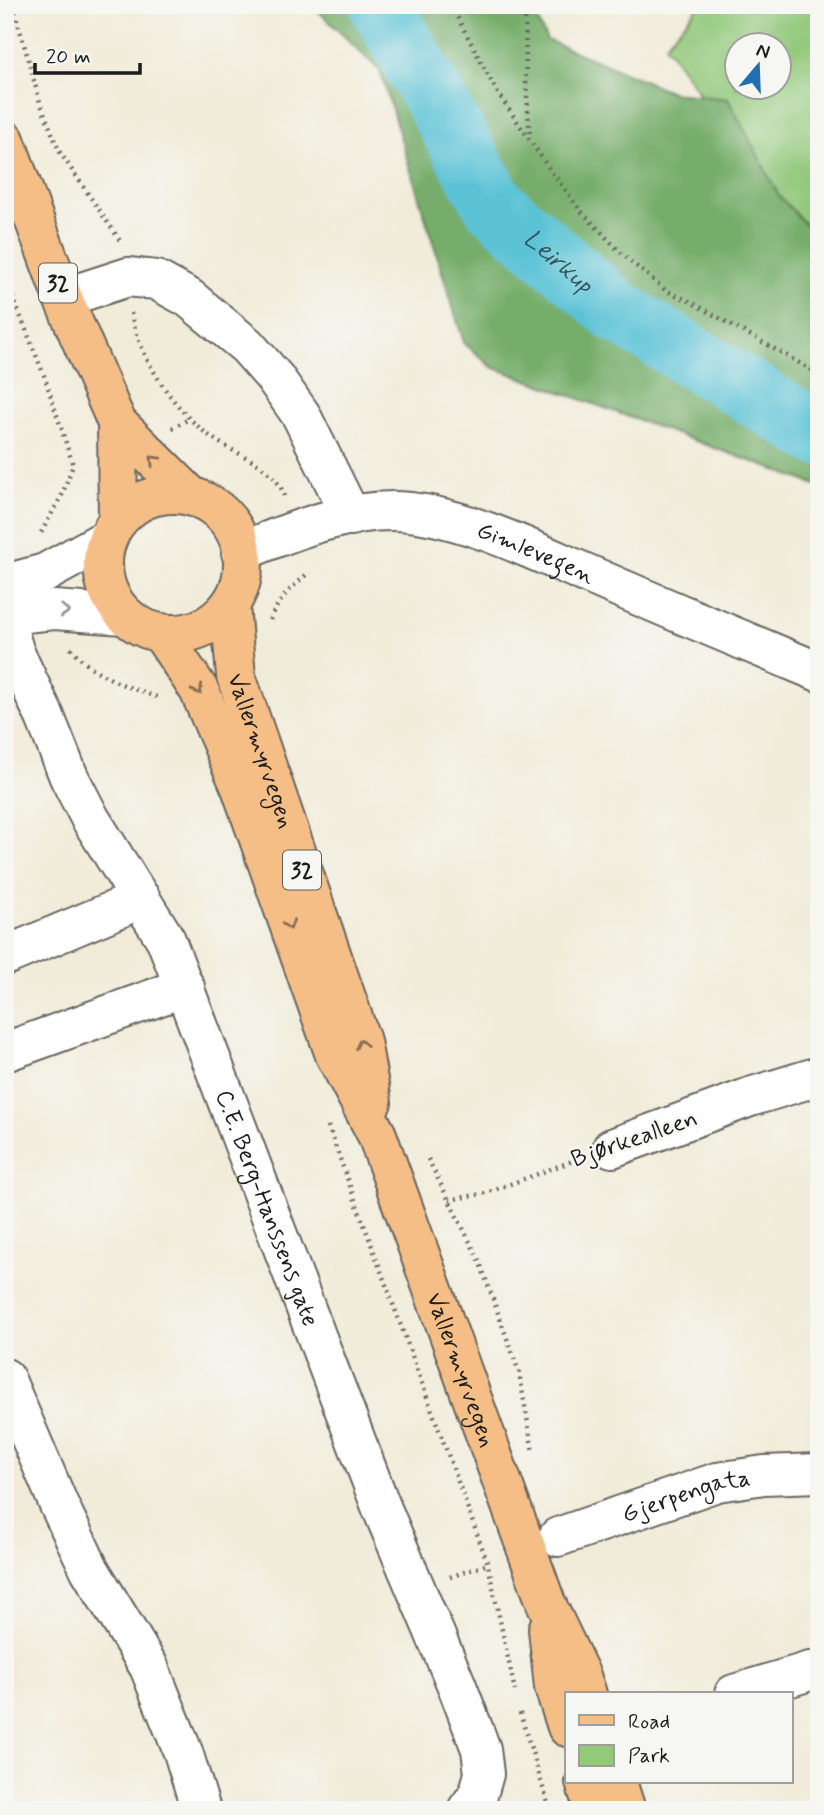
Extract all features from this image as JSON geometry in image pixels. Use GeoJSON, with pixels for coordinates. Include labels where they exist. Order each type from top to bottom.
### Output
{"type":"FeatureCollection","features":[{"type":"Feature","properties":{"kind":"main road","name":"32"},"geometry":{"type":"LineString","coordinates":[[5,140],[63,298],[117,423],[192,497]]}},
{"type":"Feature","properties":{"kind":"main road","name":"32"},"geometry":{"type":"LineString","coordinates":[[117,423],[113,529],[102,558],[104,579],[111,598],[124,615]]}},
{"type":"Feature","properties":{"kind":"main road","name":"32"},"geometry":{"type":"LineString","coordinates":[[113,529],[133,506],[152,497],[172,494],[192,497],[210,506],[226,518],[236,534],[241,552],[239,588],[230,605]]}},
{"type":"Feature","properties":{"kind":"main road"},"geometry":{"type":"LineString","coordinates":[[124,615],[141,626],[161,633],[181,634],[201,628],[217,619],[230,605]]}},
{"type":"Feature","properties":{"kind":"main road","name":"Vallermyrvegen"},"geometry":{"type":"LineString","coordinates":[[230,605],[236,676],[361,1041],[377,1135]]}},
{"type":"Feature","properties":{"kind":"main road","name":"Vallermyrvegen"},"geometry":{"type":"LineString","coordinates":[[161,633],[199,690],[241,788],[335,1055],[377,1135],[545,1603],[586,1692]]}},
{"type":"Feature","properties":{"kind":"main road","name":"Vallermyrvegen"},"geometry":{"type":"LineString","coordinates":[[545,1603],[554,1687],[565,1721]]}},
{"type":"Feature","properties":{"kind":"main road"},"geometry":{"type":"LineString","coordinates":[[586,1784],[594,1810]]}},
{"type":"Feature","properties":{"kind":"main road"},"geometry":{"type":"LineString","coordinates":[[618,1784],[626,1810]]}},
{"type":"Feature","properties":{"kind":"street"},"geometry":{"type":"LineString","coordinates":[[63,298],[128,277],[156,280],[189,298],[247,346],[275,378],[301,415],[351,516]]}},
{"type":"Feature","properties":{"kind":"street","name":"Gimlevegen"},"geometry":{"type":"LineString","coordinates":[[241,552],[290,531],[351,516],[375,512],[410,512],[489,534],[819,672]]}},
{"type":"Feature","properties":{"kind":"street"},"geometry":{"type":"LineString","coordinates":[[5,584],[45,573],[113,529]]}},
{"type":"Feature","properties":{"kind":"street","name":"C.E. Berg-Hanssens gate"},"geometry":{"type":"LineString","coordinates":[[124,615],[54,610],[5,617],[15,653],[69,777],[90,818],[166,940],[382,1510],[457,1686],[481,1749],[484,1774],[478,1795],[467,1810]]}},
{"type":"Feature","properties":{"kind":"street"},"geometry":{"type":"LineString","coordinates":[[5,956],[141,899]]}},
{"type":"Feature","properties":{"kind":"street"},"geometry":{"type":"LineString","coordinates":[[5,1052],[185,987]]}},
{"type":"Feature","properties":{"kind":"street","name":"Bjørkealleen"},"geometry":{"type":"LineString","coordinates":[[612,1148],[750,1097],[819,1076]]}},
{"type":"Feature","properties":{"kind":"street"},"geometry":{"type":"LineString","coordinates":[[5,1378],[59,1506],[90,1570],[149,1667],[183,1752],[201,1810]]}},
{"type":"Feature","properties":{"kind":"street","name":"Gjerpengata"},"geometry":{"type":"LineString","coordinates":[[558,1537],[717,1482],[764,1475],[819,1473]]}},
{"type":"Feature","properties":{"kind":"street"},"geometry":{"type":"LineString","coordinates":[[741,1692],[811,1672]]}},
{"type":"Feature","properties":{"kind":"path"},"geometry":{"type":"LineString","coordinates":[[451,5],[496,90],[550,170],[581,211],[622,254],[652,281],[819,374]]}},
{"type":"Feature","properties":{"kind":"path"},"geometry":{"type":"LineString","coordinates":[[526,5],[526,82],[530,139]]}},
{"type":"Feature","properties":{"kind":"path"},"geometry":{"type":"LineString","coordinates":[[5,277],[45,377],[73,465],[62,495],[38,537]]}},
{"type":"Feature","properties":{"kind":"path"},"geometry":{"type":"LineString","coordinates":[[267,626],[275,606],[307,574]]}},
{"type":"Feature","properties":{"kind":"path"},"geometry":{"type":"LineString","coordinates":[[65,640],[78,657],[106,676],[170,701]]}},
{"type":"Feature","properties":{"kind":"path"},"geometry":{"type":"LineString","coordinates":[[324,1116],[488,1564],[516,1695]]}},
{"type":"Feature","properties":{"kind":"path","name":"Bjørkealleen"},"geometry":{"type":"LineString","coordinates":[[449,1200],[486,1193],[551,1167],[612,1148]]}},
{"type":"Feature","properties":{"kind":"path"},"geometry":{"type":"LineString","coordinates":[[423,1149],[479,1260],[519,1372],[535,1460]]}},
{"type":"Feature","properties":{"kind":"path"},"geometry":{"type":"LineString","coordinates":[[519,1707],[550,1810]]}},
{"type":"Feature","properties":{"kind":"green space"},"geometry":{"type":"Polygon","coordinates":[[[312,5],[530,5],[547,40],[674,93],[722,98],[722,102],[730,102],[779,196],[819,239],[819,486],[492,367],[464,343],[380,71],[312,5]]]}},
{"type":"Feature","properties":{"kind":"green space"},"geometry":{"type":"Polygon","coordinates":[[[700,5],[819,5],[819,263],[665,45],[700,5]]]}},
{"type":"Feature","properties":{"kind":"waterway","name":"Leirkup"},"geometry":{"type":"LineString","coordinates":[[381,5],[495,205],[617,311],[819,434]]}}]}
